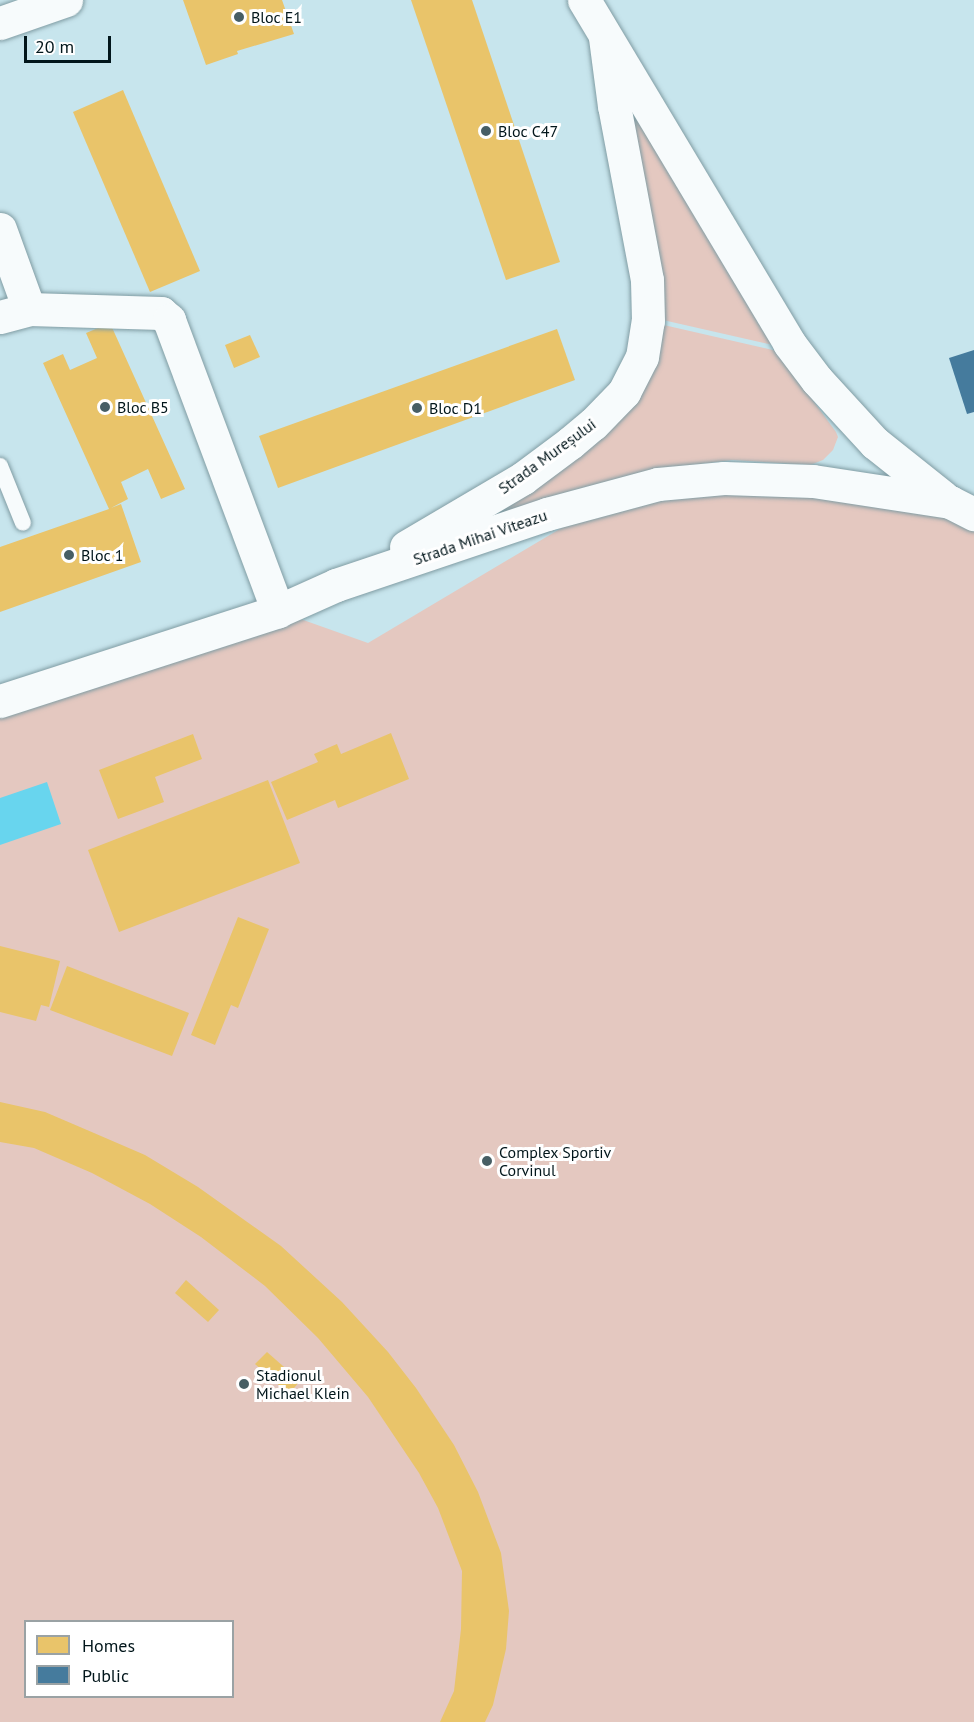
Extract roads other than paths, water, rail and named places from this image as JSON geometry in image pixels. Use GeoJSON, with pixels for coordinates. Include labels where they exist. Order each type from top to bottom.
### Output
{"type":"FeatureCollection","features":[{"type":"Feature","properties":{"kind":"street"},"geometry":{"type":"LineString","coordinates":[[0,23],[66,0]]}},
{"type":"Feature","properties":{"kind":"street","name":"Strada Mureșului"},"geometry":{"type":"LineString","coordinates":[[584,0],[796,352],[875,443],[962,508]]}},
{"type":"Feature","properties":{"kind":"street","name":"Strada Mureșului"},"geometry":{"type":"LineString","coordinates":[[336,585],[436,531],[523,478],[593,424],[611,407],[632,380],[646,344],[649,313],[647,280],[614,106],[605,38]]}},
{"type":"Feature","properties":{"kind":"street"},"geometry":{"type":"LineString","coordinates":[[0,229],[15,313],[161,314],[169,320],[278,611]]}},
{"type":"Feature","properties":{"kind":"street","name":"Strada Mihai Viteazu"},"geometry":{"type":"LineString","coordinates":[[0,701],[278,611],[336,585],[547,514],[622,492],[690,480],[743,478],[813,481],[962,508]]}},
{"type":"Feature","properties":{"kind":"lane"},"geometry":{"type":"LineString","coordinates":[[0,466],[23,523]]}},
{"type":"Feature","properties":{"kind":"water"},"geometry":{"type":"Polygon","coordinates":[[[47,782],[61,824],[0,845],[0,798],[47,782]]]}},
{"type":"Feature","properties":{"kind":"place","name":"Bloc E1"},"geometry":{"type":"Point","coordinates":[239,17]}},
{"type":"Feature","properties":{"kind":"place","name":"Bloc C47"},"geometry":{"type":"Point","coordinates":[486,131]}},
{"type":"Feature","properties":{"kind":"place","name":"Bloc B5"},"geometry":{"type":"Point","coordinates":[105,407]}},
{"type":"Feature","properties":{"kind":"place","name":"Bloc D1"},"geometry":{"type":"Point","coordinates":[417,408]}},
{"type":"Feature","properties":{"kind":"place","name":"Bloc 1"},"geometry":{"type":"Point","coordinates":[69,555]}},
{"type":"Feature","properties":{"kind":"place","name":"Complex Sportiv Corvinul"},"geometry":{"type":"Point","coordinates":[487,1161]}},
{"type":"Feature","properties":{"kind":"place","name":"Stadionul Michael Klein"},"geometry":{"type":"Point","coordinates":[244,1384]}}]}
